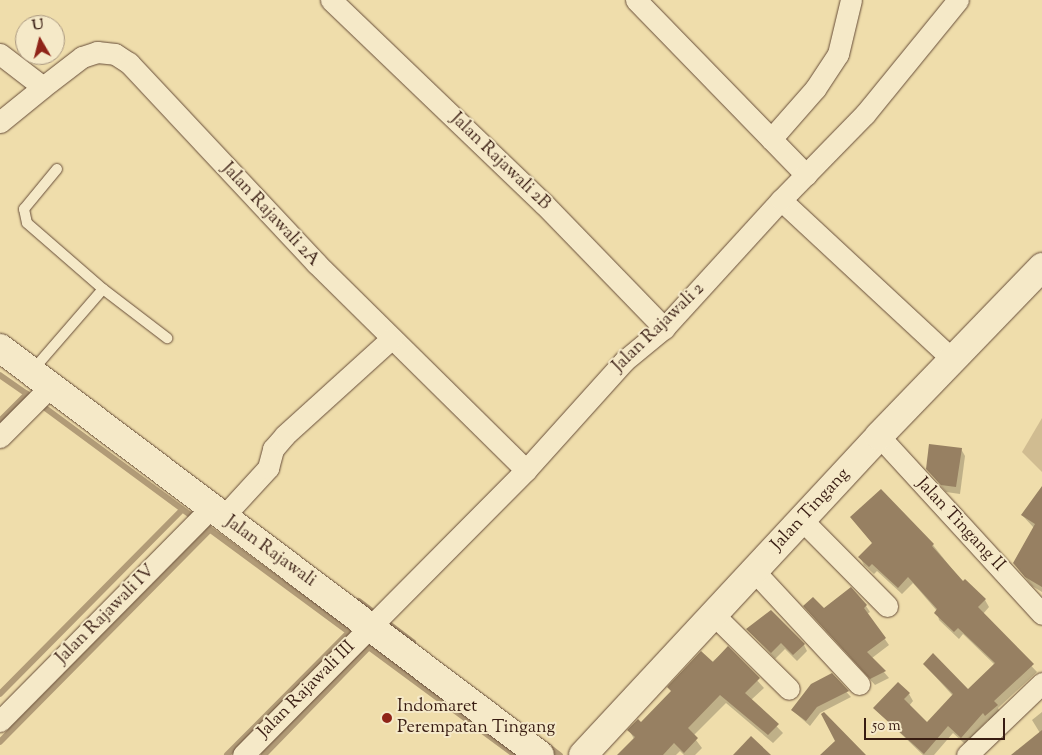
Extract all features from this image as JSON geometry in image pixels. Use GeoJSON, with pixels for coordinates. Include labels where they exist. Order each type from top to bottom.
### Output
{"type":"FeatureCollection","features":[{"type":"Feature","properties":{"kind":"main road","name":"Jalan Tingang"},"geometry":{"type":"LineString","coordinates":[[583,755],[755,572],[879,436],[1042,267]]}},
{"type":"Feature","properties":{"kind":"main road","name":"Jalan Rajawali"},"geometry":{"type":"LineString","coordinates":[[0,348],[38,390],[362,634],[540,755]]}},
{"type":"Feature","properties":{"kind":"street","name":"Jalan Rajawali 2B"},"geometry":{"type":"LineString","coordinates":[[331,0],[544,204],[664,328]]}},
{"type":"Feature","properties":{"kind":"street"},"geometry":{"type":"LineString","coordinates":[[636,0],[806,175]]}},
{"type":"Feature","properties":{"kind":"street"},"geometry":{"type":"LineString","coordinates":[[771,138],[815,89],[838,54],[851,0]]}},
{"type":"Feature","properties":{"kind":"street","name":"Jalan Rajawali 2"},"geometry":{"type":"LineString","coordinates":[[362,634],[526,470],[624,361],[664,328],[781,200],[883,94],[958,0]]}},
{"type":"Feature","properties":{"kind":"street","name":"Jalan Rajawali 2A"},"geometry":{"type":"LineString","coordinates":[[0,122],[82,57],[97,52],[115,54],[129,63],[316,263],[526,470]]}},
{"type":"Feature","properties":{"kind":"street"},"geometry":{"type":"LineString","coordinates":[[0,54],[43,87]]}},
{"type":"Feature","properties":{"kind":"street"},"geometry":{"type":"LineString","coordinates":[[781,200],[953,360]]}},
{"type":"Feature","properties":{"kind":"street","name":"Jalan Rajawali IV"},"geometry":{"type":"LineString","coordinates":[[0,721],[208,517],[268,468],[272,449],[392,338]]}},
{"type":"Feature","properties":{"kind":"street"},"geometry":{"type":"LineString","coordinates":[[0,437],[38,390]]}},
{"type":"Feature","properties":{"kind":"street","name":"Jalan Tingang II"},"geometry":{"type":"LineString","coordinates":[[879,436],[1042,614]]}},
{"type":"Feature","properties":{"kind":"street"},"geometry":{"type":"LineString","coordinates":[[802,520],[887,606]]}},
{"type":"Feature","properties":{"kind":"street"},"geometry":{"type":"LineString","coordinates":[[755,572],[859,684]]}},
{"type":"Feature","properties":{"kind":"street"},"geometry":{"type":"LineString","coordinates":[[714,615],[790,689]]}},
{"type":"Feature","properties":{"kind":"street","name":"Jalan Rajawali III"},"geometry":{"type":"LineString","coordinates":[[243,755],[362,634]]}},
{"type":"Feature","properties":{"kind":"street"},"geometry":{"type":"LineString","coordinates":[[967,755],[1042,683]]}},
{"type":"Feature","properties":{"kind":"lane"},"geometry":{"type":"LineString","coordinates":[[57,169],[24,209],[27,223],[103,289],[167,338]]}},
{"type":"Feature","properties":{"kind":"lane"},"geometry":{"type":"LineString","coordinates":[[38,390],[103,289]]}},
{"type":"Feature","properties":{"kind":"shaded area"},"geometry":{"type":"Polygon","coordinates":[[[1042,418],[1042,472],[1022,452],[1042,418]]]}},
{"type":"Feature","properties":{"kind":"building"},"geometry":{"type":"Polygon","coordinates":[[[929,444],[962,448],[956,487],[941,485],[926,469],[929,444]]]}},
{"type":"Feature","properties":{"kind":"building"},"geometry":{"type":"Polygon","coordinates":[[[1042,486],[1042,587],[1025,577],[1013,563],[1035,524],[1021,515],[1042,486]]]}},
{"type":"Feature","properties":{"kind":"building"},"geometry":{"type":"Polygon","coordinates":[[[881,489],[934,544],[932,546],[963,581],[965,579],[986,599],[978,607],[1034,664],[994,701],[998,705],[985,716],[983,713],[961,738],[948,726],[924,754],[873,708],[898,682],[910,693],[904,699],[927,722],[953,694],[923,664],[933,653],[968,689],[995,663],[958,628],[954,632],[934,613],[937,609],[908,577],[898,588],[872,564],[869,567],[858,557],[872,543],[850,517],[881,489]]]}},
{"type":"Feature","properties":{"kind":"building"},"geometry":{"type":"Polygon","coordinates":[[[851,587],[867,605],[864,608],[886,638],[867,652],[886,671],[870,679],[803,606],[813,597],[824,608],[851,587]]]}},
{"type":"Feature","properties":{"kind":"building"},"geometry":{"type":"Polygon","coordinates":[[[771,610],[805,644],[793,655],[781,643],[771,653],[746,629],[771,610]]]}},
{"type":"Feature","properties":{"kind":"building"},"geometry":{"type":"Polygon","coordinates":[[[728,646],[760,678],[745,693],[779,724],[768,735],[720,695],[688,728],[698,738],[684,753],[674,743],[663,755],[617,755],[635,737],[627,730],[638,719],[641,722],[671,691],[667,687],[701,651],[713,662],[728,646]]]}},
{"type":"Feature","properties":{"kind":"building"},"geometry":{"type":"Polygon","coordinates":[[[832,673],[849,691],[817,707],[806,721],[791,710],[811,684],[832,673]]]}},
{"type":"Feature","properties":{"kind":"building"},"geometry":{"type":"Polygon","coordinates":[[[824,712],[866,755],[820,755],[835,741],[821,714],[824,712]]]}},
{"type":"Feature","properties":{"kind":"building"},"geometry":{"type":"Polygon","coordinates":[[[1042,730],[1042,755],[1011,755],[1042,730]]]}},
{"type":"Feature","properties":{"kind":"building"},"geometry":{"type":"Polygon","coordinates":[[[751,736],[771,755],[733,755],[751,736]]]}},
{"type":"Feature","properties":{"kind":"waterway"},"geometry":{"type":"LineString","coordinates":[[0,375],[33,398]]}},
{"type":"Feature","properties":{"kind":"waterway"},"geometry":{"type":"LineString","coordinates":[[0,421],[27,394]]}},
{"type":"Feature","properties":{"kind":"waterway"},"geometry":{"type":"LineString","coordinates":[[40,404],[355,636]]}},
{"type":"Feature","properties":{"kind":"waterway"},"geometry":{"type":"LineString","coordinates":[[0,694],[182,510]]}},
{"type":"Feature","properties":{"kind":"waterway"},"geometry":{"type":"LineString","coordinates":[[0,742],[210,530]]}},
{"type":"Feature","properties":{"kind":"waterway"},"geometry":{"type":"LineString","coordinates":[[359,601],[413,642]]}},
{"type":"Feature","properties":{"kind":"waterway"},"geometry":{"type":"LineString","coordinates":[[227,755],[349,632]]}},
{"type":"Feature","properties":{"kind":"waterway"},"geometry":{"type":"LineString","coordinates":[[362,642],[515,755]]}},
{"type":"Feature","properties":{"kind":"waterway"},"geometry":{"type":"LineString","coordinates":[[264,755],[369,647]]}},
{"type":"Feature","properties":{"kind":"waterway"},"geometry":{"type":"LineString","coordinates":[[548,746],[560,755]]}},
{"type":"Feature","properties":{"kind":"place","name":"Indomaret Perempatan Tingang"},"geometry":{"type":"Point","coordinates":[387,718]}}]}
